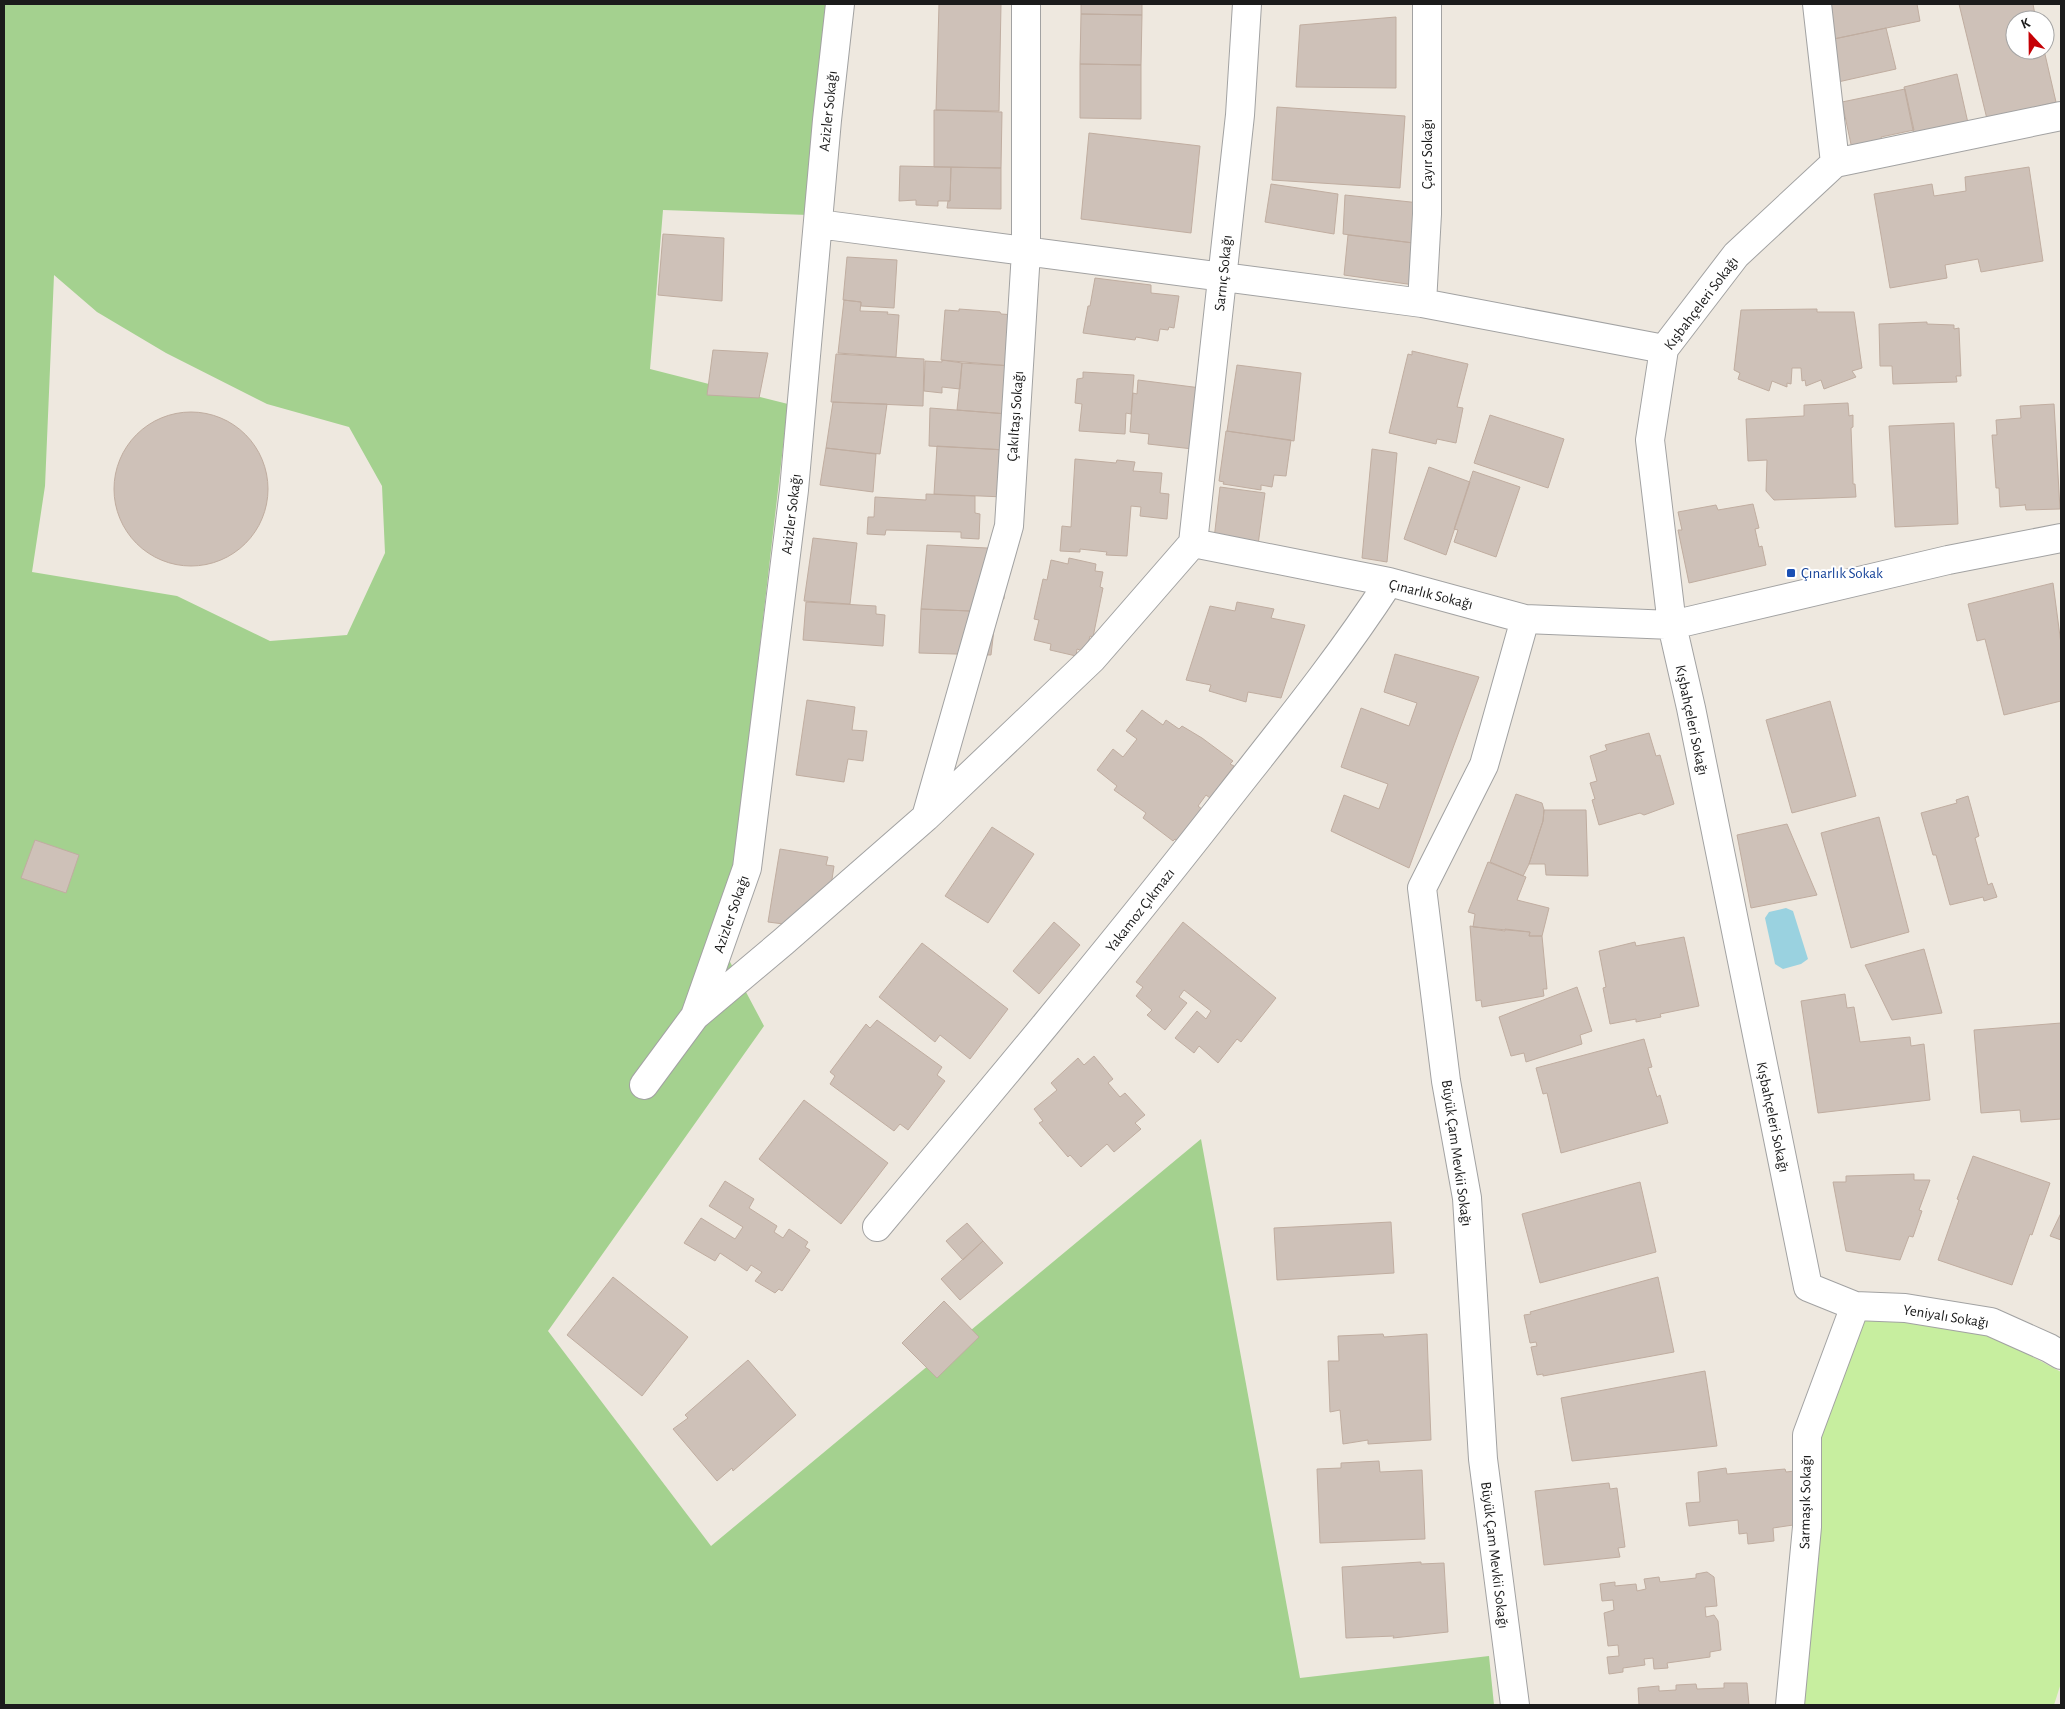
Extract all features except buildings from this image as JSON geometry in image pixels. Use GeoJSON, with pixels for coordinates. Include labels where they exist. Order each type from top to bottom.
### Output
{"type":"FeatureCollection","features":[{"type":"Feature","properties":{"kind":"street","name":"Azizler Sokağı"},"geometry":{"type":"LineString","coordinates":[[695,1016],[747,868],[794,490],[827,120],[840,4]]}},
{"type":"Feature","properties":{"kind":"street","name":"Çakıltaşı Sokağı"},"geometry":{"type":"LineString","coordinates":[[926,817],[1009,526],[1026,252],[1026,4]]}},
{"type":"Feature","properties":{"kind":"street","name":"Sarnıç Sokağı"},"geometry":{"type":"LineString","coordinates":[[1193,543],[1240,115],[1247,4]]}},
{"type":"Feature","properties":{"kind":"street","name":"Çayır Sokağı"},"geometry":{"type":"LineString","coordinates":[[1422,304],[1427,214],[1427,4]]}},
{"type":"Feature","properties":{"kind":"street"},"geometry":{"type":"LineString","coordinates":[[1817,4],[1835,163],[2061,116]]}},
{"type":"Feature","properties":{"kind":"street","name":"Kışbahçeleri Sokağı"},"geometry":{"type":"LineString","coordinates":[[1835,163],[1736,255],[1664,349],[1650,440],[1672,625],[1691,708],[1808,1287],[1854,1306]]}},
{"type":"Feature","properties":{"kind":"street"},"geometry":{"type":"LineString","coordinates":[[818,224],[1422,304],[1664,349]]}},
{"type":"Feature","properties":{"kind":"street","name":"Çınarlık Sokağı"},"geometry":{"type":"LineString","coordinates":[[1193,543],[1389,582],[1525,619],[1672,625],[1948,560],[2061,538]]}},
{"type":"Feature","properties":{"kind":"street","name":"Azizler Sokağı"},"geometry":{"type":"LineString","coordinates":[[644,1085],[695,1016],[784,942],[926,817],[1092,659],[1193,543]]}},
{"type":"Feature","properties":{"kind":"street","name":"Yakamoz Çıkmazı"},"geometry":{"type":"LineString","coordinates":[[878,1227],[1110,947],[1303,703],[1364,620],[1389,582]]}},
{"type":"Feature","properties":{"kind":"street","name":"Büyük Çam Mevkii Sokağı"},"geometry":{"type":"LineString","coordinates":[[1515,1705],[1483,1459],[1467,1198],[1446,1080],[1422,888],[1484,765],[1525,619]]}},
{"type":"Feature","properties":{"kind":"street","name":"Yeniyalı Sokağı"},"geometry":{"type":"LineString","coordinates":[[1854,1306],[1905,1308],[1990,1322],[2061,1355]]}},
{"type":"Feature","properties":{"kind":"street","name":"Sarmaşık Sokağı"},"geometry":{"type":"LineString","coordinates":[[1790,1705],[1807,1527],[1807,1435],[1854,1306]]}},
{"type":"Feature","properties":{"kind":"green space"},"geometry":{"type":"Polygon","coordinates":[[[4,4],[829,4],[809,215],[663,210],[650,369],[788,404],[735,860],[709,940],[729,960],[764,1026],[548,1331],[711,1546],[1201,1139],[1300,1678],[1489,1656],[1494,1705],[4,1705],[4,4]],[[54,275],[45,486],[32,572],[177,596],[270,641],[347,635],[385,553],[382,486],[349,427],[267,404],[166,353],[97,312],[54,275]]]}},
{"type":"Feature","properties":{"kind":"green space"},"geometry":{"type":"Polygon","coordinates":[[[1862,1317],[1983,1330],[2061,1372],[2061,1683],[2054,1705],[1796,1705],[1819,1433],[1862,1317]]]}},
{"type":"Feature","properties":{"kind":"water"},"geometry":{"type":"Polygon","coordinates":[[[1786,908],[1793,911],[1808,959],[1801,964],[1783,969],[1775,964],[1765,918],[1769,912],[1786,908]]]}},
{"type":"Feature","properties":{"kind":"place","name":"Çınarlık Sokak"},"geometry":{"type":"Point","coordinates":[1791,573]}}]}
